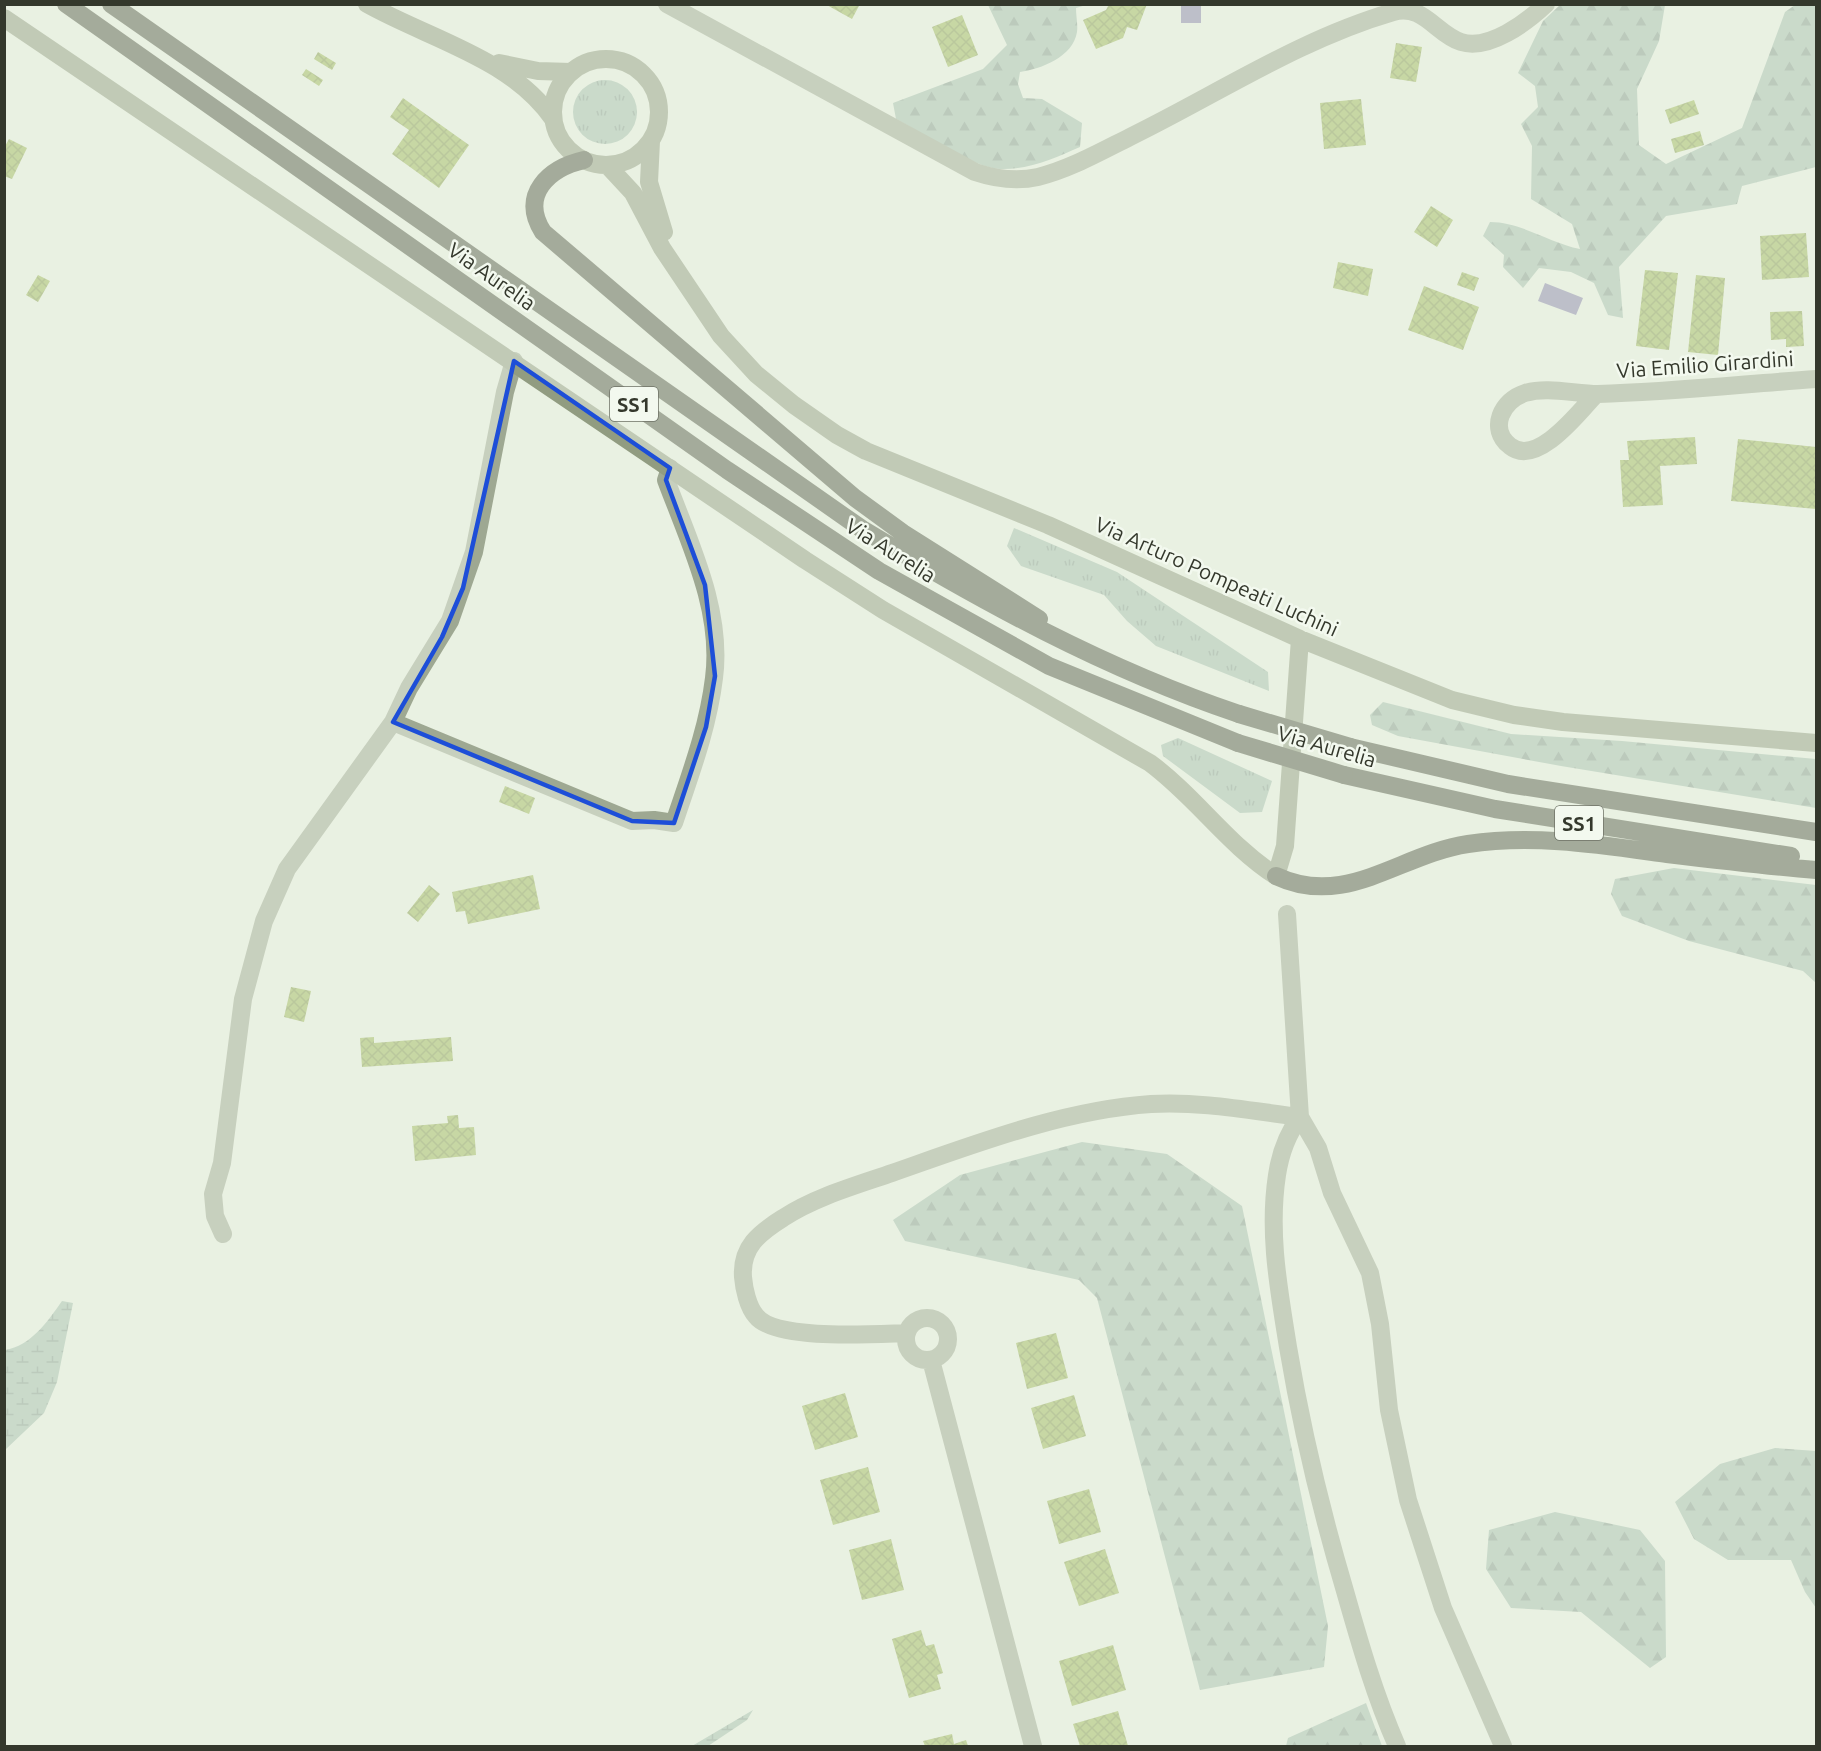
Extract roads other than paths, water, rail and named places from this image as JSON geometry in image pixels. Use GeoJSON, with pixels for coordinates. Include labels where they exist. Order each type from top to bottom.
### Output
{"type":"FeatureCollection","features":[{"type":"Feature","properties":{"kind":"highway","name":"Via Aurelia"},"geometry":{"type":"LineString","coordinates":[[66,4],[727,470],[879,571],[1050,666],[1238,743],[1344,775],[1495,809],[1816,860]]}},
{"type":"Feature","properties":{"kind":"highway","name":"Via Aurelia"},"geometry":{"type":"LineString","coordinates":[[111,4],[862,529],[963,590],[1083,653],[1239,714],[1350,747],[1508,784],[1816,832]]}},
{"type":"Feature","properties":{"kind":"highway"},"geometry":{"type":"LineString","coordinates":[[584,160],[557,169],[546,177],[540,187],[535,211],[543,232],[855,498],[903,533],[1033,614],[1083,653]]}},
{"type":"Feature","properties":{"kind":"highway"},"geometry":{"type":"LineString","coordinates":[[1276,876],[1300,886],[1336,886],[1365,880],[1446,848],[1479,843],[1535,840],[1592,844],[1816,870]]}},
{"type":"Feature","properties":{"kind":"street"},"geometry":{"type":"LineString","coordinates":[[367,4],[401,23],[473,55],[518,82],[543,105],[553,119],[563,144],[584,160],[607,165],[624,162],[639,153],[651,141],[658,125],[659,109],[655,92],[640,72],[618,60],[602,59],[585,63],[571,72],[560,85],[554,101],[553,119]]}},
{"type":"Feature","properties":{"kind":"street"},"geometry":{"type":"LineString","coordinates":[[667,4],[975,172],[1015,179],[1050,173],[1084,159],[1305,48],[1393,12],[1407,10],[1417,13],[1455,39],[1469,43],[1487,40],[1517,27],[1546,4]]}},
{"type":"Feature","properties":{"kind":"street"},"geometry":{"type":"LineString","coordinates":[[4,18],[883,610],[1150,763],[1182,789],[1250,857],[1276,876],[1284,855],[1300,639]]}},
{"type":"Feature","properties":{"kind":"street"},"geometry":{"type":"LineString","coordinates":[[473,55],[522,69],[571,72]]}},
{"type":"Feature","properties":{"kind":"street","name":"Via Arturo Pompeati Luchini"},"geometry":{"type":"LineString","coordinates":[[651,141],[649,182],[678,274]]}},
{"type":"Feature","properties":{"kind":"street","name":"Via Arturo Pompeati Luchini"},"geometry":{"type":"LineString","coordinates":[[607,165],[633,193],[662,249],[721,336],[756,374],[837,435],[891,462],[1048,525],[1300,639],[1452,700],[1514,715],[1563,722],[1816,742]]}},
{"type":"Feature","properties":{"kind":"street"},"geometry":{"type":"LineString","coordinates":[[224,1234],[215,1216],[213,1194],[222,1163],[243,999],[264,921],[287,868],[393,722],[410,688],[442,637],[463,588],[478,532],[505,392],[514,361]]}},
{"type":"Feature","properties":{"kind":"street","name":"Via Emilio Girardini"},"geometry":{"type":"LineString","coordinates":[[1596,394],[1567,426],[1538,448],[1521,450],[1514,448],[1500,433],[1499,422],[1503,409],[1513,399],[1526,392],[1596,394],[1816,380]]}},
{"type":"Feature","properties":{"kind":"street"},"geometry":{"type":"LineString","coordinates":[[393,722],[632,821],[654,820],[674,823],[706,727],[715,676],[714,635],[705,585],[666,480],[670,468]]}},
{"type":"Feature","properties":{"kind":"street"},"geometry":{"type":"LineString","coordinates":[[1287,914],[1300,1117],[1318,1148],[1335,1200],[1370,1273],[1379,1317],[1389,1410],[1411,1510],[1443,1608],[1503,1746]]}},
{"type":"Feature","properties":{"kind":"street"},"geometry":{"type":"LineString","coordinates":[[906,1334],[776,1329],[755,1316],[744,1287],[742,1262],[745,1253],[753,1241],[784,1217],[822,1199],[933,1158],[1056,1121],[1133,1106],[1170,1104],[1203,1104],[1300,1117]]}},
{"type":"Feature","properties":{"kind":"street"},"geometry":{"type":"LineString","coordinates":[[1300,1117],[1293,1127],[1277,1174],[1273,1225],[1275,1270],[1298,1411],[1318,1499],[1364,1658],[1397,1746]]}},
{"type":"Feature","properties":{"kind":"street"},"geometry":{"type":"LineString","coordinates":[[928,1318],[940,1323],[947,1334],[946,1348],[931,1360],[924,1360],[911,1354],[907,1348],[906,1334],[909,1327],[921,1319],[928,1318]]}},
{"type":"Feature","properties":{"kind":"street"},"geometry":{"type":"LineString","coordinates":[[931,1360],[1033,1746]]}}]}
